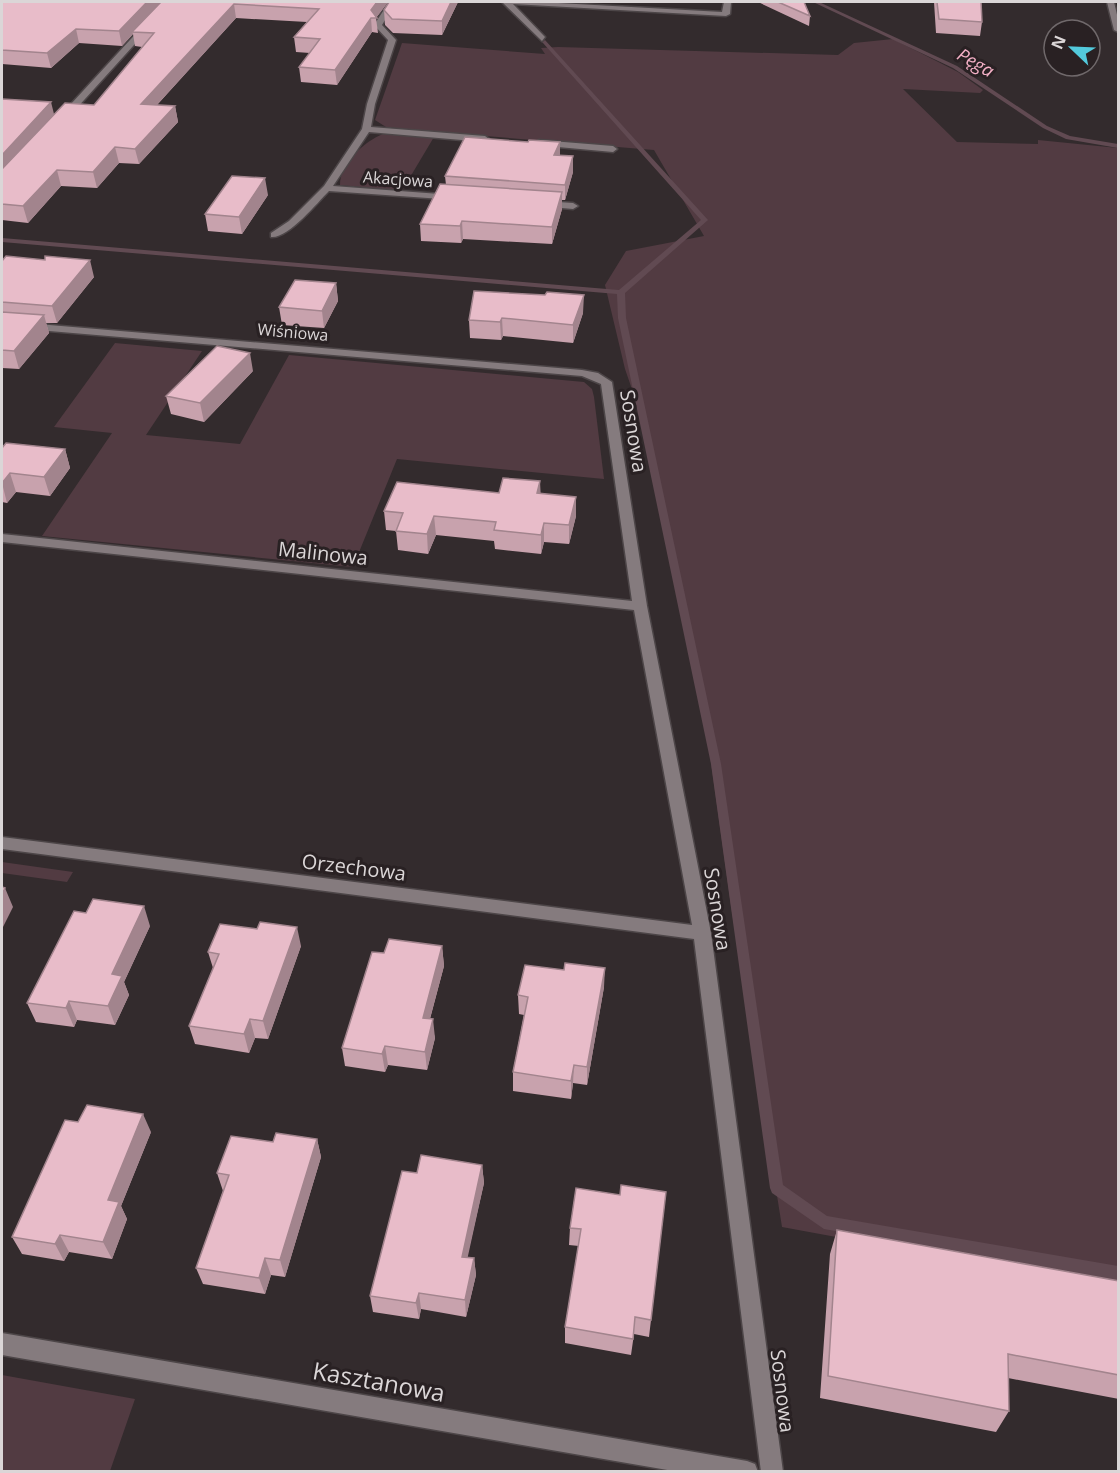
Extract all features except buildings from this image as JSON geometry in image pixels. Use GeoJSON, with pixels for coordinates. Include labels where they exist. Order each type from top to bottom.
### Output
{"type":"FeatureCollection","features":[{"type":"Feature","properties":{"kind":"street"},"geometry":{"type":"LineString","coordinates":[[56,125],[169,2]]}},
{"type":"Feature","properties":{"kind":"street","name":"Akacjowa"},"geometry":{"type":"LineString","coordinates":[[392,2],[378,25],[392,40],[371,104],[366,129],[327,188],[466,198]]}},
{"type":"Feature","properties":{"kind":"street"},"geometry":{"type":"LineString","coordinates":[[507,2],[726,14],[728,2]]}},
{"type":"Feature","properties":{"kind":"street"},"geometry":{"type":"LineString","coordinates":[[507,2],[542,39]]}},
{"type":"Feature","properties":{"kind":"street"},"geometry":{"type":"LineString","coordinates":[[1110,2],[1119,30]]}},
{"type":"Feature","properties":{"kind":"street"},"geometry":{"type":"LineString","coordinates":[[366,129],[492,140]]}},
{"type":"Feature","properties":{"kind":"street"},"geometry":{"type":"LineString","coordinates":[[526,142],[613,149]]}},
{"type":"Feature","properties":{"kind":"street"},"geometry":{"type":"LineString","coordinates":[[274,235],[292,223],[327,188]]}},
{"type":"Feature","properties":{"kind":"street"},"geometry":{"type":"LineString","coordinates":[[537,203],[573,206]]}},
{"type":"Feature","properties":{"kind":"street","name":"Wiśniowa"},"geometry":{"type":"LineString","coordinates":[[2,324],[582,373]]}},
{"type":"Feature","properties":{"kind":"street","name":"Sosnowa"},"geometry":{"type":"LineString","coordinates":[[582,373],[594,375],[606,382],[640,606],[702,933],[772,1472]]}},
{"type":"Feature","properties":{"kind":"street","name":"Malinowa"},"geometry":{"type":"LineString","coordinates":[[2,538],[640,606]]}},
{"type":"Feature","properties":{"kind":"street","name":"Orzechowa"},"geometry":{"type":"LineString","coordinates":[[2,843],[702,933]]}},
{"type":"Feature","properties":{"kind":"street","name":"Kasztanowa"},"geometry":{"type":"LineString","coordinates":[[2,1344],[747,1472]]}},
{"type":"Feature","properties":{"kind":"shaded area"},"geometry":{"type":"Polygon","coordinates":[[[893,39],[958,72],[983,90],[980,93],[903,89],[957,142],[1038,144],[1038,140],[1118,148],[1118,1289],[782,1227],[731,906],[695,648],[667,533],[654,453],[625,369],[605,285],[626,251],[704,236],[654,150],[386,127],[375,120],[402,43],[545,54],[541,48],[838,55],[854,43],[893,39]]]}},
{"type":"Feature","properties":{"kind":"shaded area"},"geometry":{"type":"Polygon","coordinates":[[[383,134],[434,137],[401,191],[340,185],[344,169],[349,161],[361,147],[383,134]]]}},
{"type":"Feature","properties":{"kind":"shaded area"},"geometry":{"type":"Polygon","coordinates":[[[115,343],[202,351],[146,435],[240,444],[289,355],[584,382],[592,389],[594,397],[604,479],[397,459],[353,567],[42,536],[112,433],[54,427],[115,343]]]}},
{"type":"Feature","properties":{"kind":"shaded area"},"geometry":{"type":"Polygon","coordinates":[[[2,862],[73,872],[67,882],[2,873],[2,862]]]}},
{"type":"Feature","properties":{"kind":"shaded area"},"geometry":{"type":"Polygon","coordinates":[[[2,1375],[135,1399],[110,1471],[2,1471],[2,1375]]]}},
{"type":"Feature","properties":{"kind":"waterway","name":"Pęga"},"geometry":{"type":"LineString","coordinates":[[816,2],[955,67],[1045,127],[1068,138],[1118,146]]}},
{"type":"Feature","properties":{"kind":"waterway"},"geometry":{"type":"LineString","coordinates":[[545,42],[705,220],[621,292]]}},
{"type":"Feature","properties":{"kind":"waterway"},"geometry":{"type":"LineString","coordinates":[[2,240],[621,292]]}},
{"type":"Feature","properties":{"kind":"waterway"},"geometry":{"type":"LineString","coordinates":[[621,292],[622,318],[716,764],[777,1188],[824,1222],[1118,1273]]}}]}
